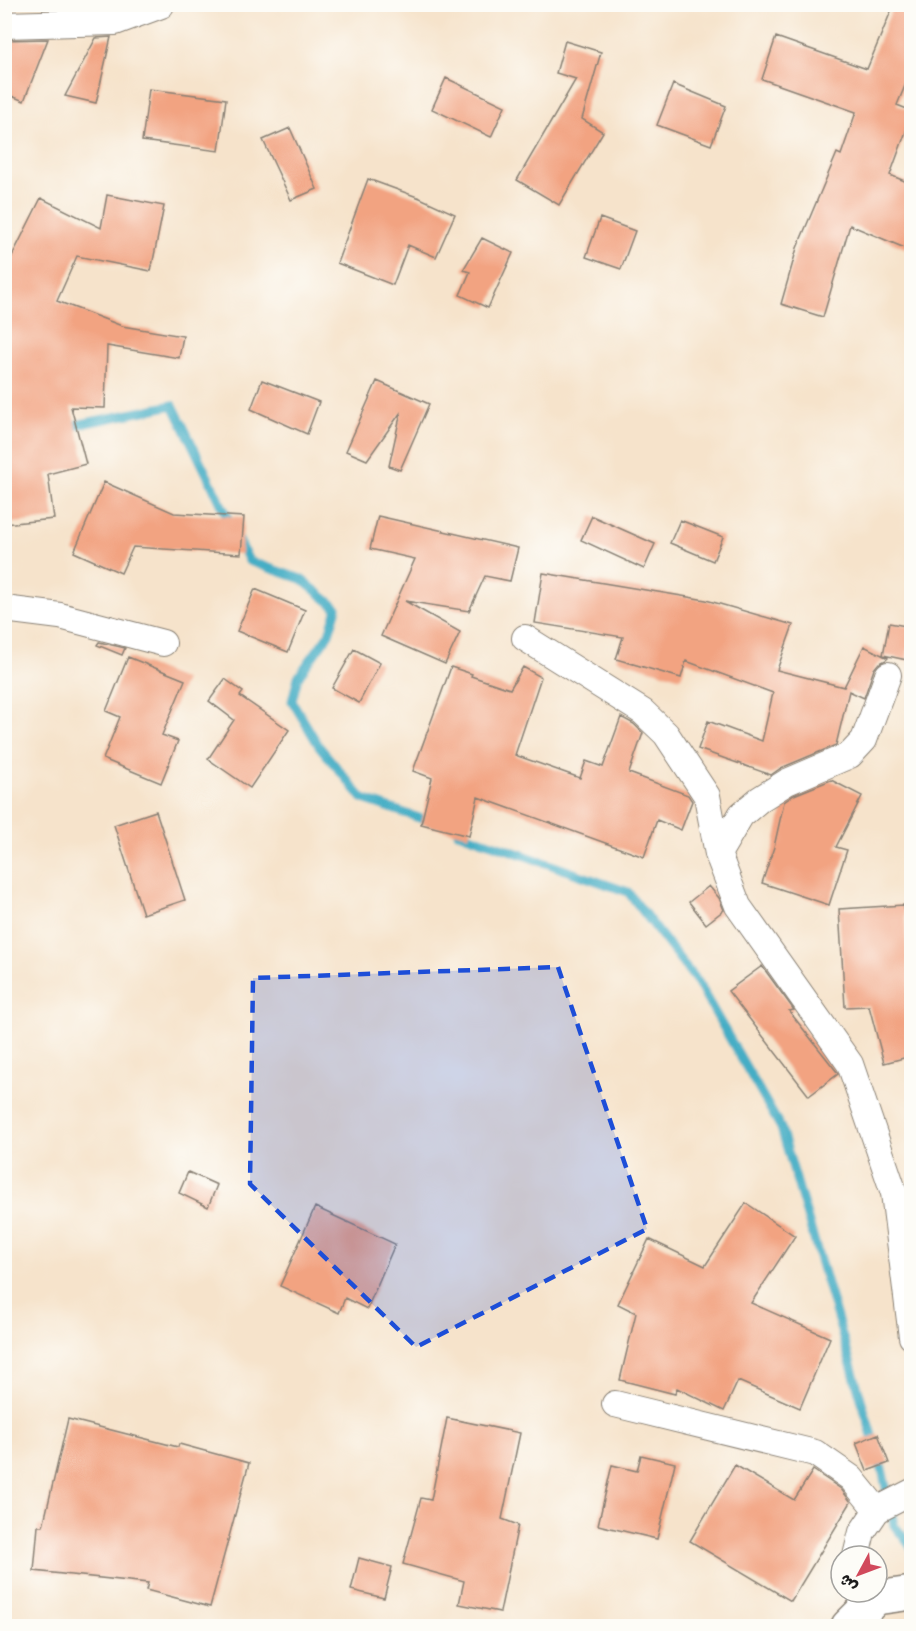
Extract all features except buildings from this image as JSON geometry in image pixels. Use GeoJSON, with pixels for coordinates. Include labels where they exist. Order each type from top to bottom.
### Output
{"type":"FeatureCollection","features":[{"type":"Feature","properties":{"kind":"street"},"geometry":{"type":"LineString","coordinates":[[4,25],[115,22],[160,5]]}},
{"type":"Feature","properties":{"kind":"street"},"geometry":{"type":"LineString","coordinates":[[4,609],[60,616],[163,643]]}},
{"type":"Feature","properties":{"kind":"street"},"geometry":{"type":"LineString","coordinates":[[525,638],[643,712],[666,734],[707,796],[718,854],[738,906],[850,1064],[894,1193],[912,1336]]}},
{"type":"Feature","properties":{"kind":"street"},"geometry":{"type":"LineString","coordinates":[[718,854],[741,815],[760,799],[787,782],[850,755],[864,740],[888,675]]}},
{"type":"Feature","properties":{"kind":"street"},"geometry":{"type":"LineString","coordinates":[[615,1404],[815,1453],[851,1478],[877,1510]]}},
{"type":"Feature","properties":{"kind":"street"},"geometry":{"type":"LineString","coordinates":[[859,1544],[862,1532],[877,1510],[909,1493]]}},
{"type":"Feature","properties":{"kind":"street"},"geometry":{"type":"LineString","coordinates":[[889,1594],[912,1593]]}},
{"type":"Feature","properties":{"kind":"street"},"geometry":{"type":"LineString","coordinates":[[848,1626],[867,1604]]}},
{"type":"Feature","properties":{"kind":"highlighted area"},"geometry":{"type":"Polygon","coordinates":[[[558,967],[647,1229],[416,1347],[250,1184],[253,978],[558,967]]]}},
{"type":"Feature","properties":{"kind":"waterway"},"geometry":{"type":"LineString","coordinates":[[66,427],[173,405],[249,561],[301,579],[337,608],[329,634],[298,677],[292,701],[319,746],[363,799],[434,823]]}},
{"type":"Feature","properties":{"kind":"waterway"},"geometry":{"type":"LineString","coordinates":[[458,832],[628,892],[698,983],[781,1128],[883,1473],[894,1525],[912,1548]]}}]}
